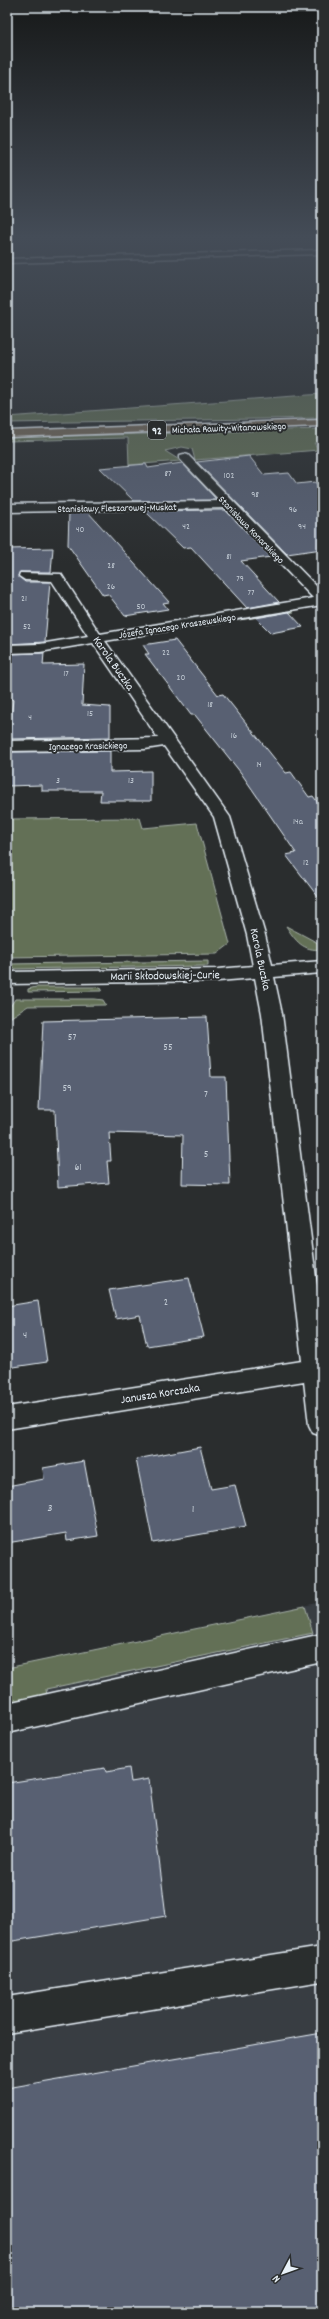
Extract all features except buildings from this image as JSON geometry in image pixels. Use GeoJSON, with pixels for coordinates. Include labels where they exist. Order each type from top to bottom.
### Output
{"type":"FeatureCollection","features":[{"type":"Feature","properties":{"kind":"main road","name":"Michała Rawity-Witanowskiego"},"geometry":{"type":"LineString","coordinates":[[7,434],[322,423]]}},
{"type":"Feature","properties":{"kind":"main road","name":"Michała Rawity-Witanowskiego"},"geometry":{"type":"LineString","coordinates":[[7,428],[307,424]]}},
{"type":"Feature","properties":{"kind":"street","name":"Stanisława Konarskiego"},"geometry":{"type":"LineString","coordinates":[[184,457],[322,601]]}},
{"type":"Feature","properties":{"kind":"street","name":"Stanisławy Fleszarowej-Muskat"},"geometry":{"type":"LineString","coordinates":[[7,508],[228,504]]}},
{"type":"Feature","properties":{"kind":"street","name":"Karola Buczka"},"geometry":{"type":"LineString","coordinates":[[25,576],[56,577],[96,638],[170,741],[222,818],[256,935],[274,1026],[314,1369],[322,1425]]}},
{"type":"Feature","properties":{"kind":"street","name":"Józefa Ignacego Kraszewskiego"},"geometry":{"type":"LineString","coordinates":[[7,649],[40,648],[322,601]]}},
{"type":"Feature","properties":{"kind":"street","name":"Ignacego Krasickiego"},"geometry":{"type":"LineString","coordinates":[[7,746],[145,744],[170,741]]}},
{"type":"Feature","properties":{"kind":"street","name":"Marii Skłodowskiej-Curie"},"geometry":{"type":"LineString","coordinates":[[7,978],[218,975],[322,967]]}},
{"type":"Feature","properties":{"kind":"street","name":"Janusza Korczaka"},"geometry":{"type":"LineString","coordinates":[[7,1418],[314,1369]]}},
{"type":"Feature","properties":{"kind":"street"},"geometry":{"type":"LineString","coordinates":[[7,1718],[322,1648]]}},
{"type":"Feature","properties":{"kind":"street"},"geometry":{"type":"LineString","coordinates":[[7,2015],[322,1964]]}},
{"type":"Feature","properties":{"kind":"shaded area"},"geometry":{"type":"Polygon","coordinates":[[[322,1602],[322,2312],[7,2312],[7,1668],[322,1602]]]}},
{"type":"Feature","properties":{"kind":"green space"},"geometry":{"type":"Polygon","coordinates":[[[322,394],[322,418],[7,423],[7,417],[322,394]]]}},
{"type":"Feature","properties":{"kind":"green space"},"geometry":{"type":"Polygon","coordinates":[[[322,429],[322,443],[314,443],[319,450],[195,460],[192,449],[182,447],[165,451],[181,461],[129,465],[128,438],[7,441],[7,438],[322,429]]]}},
{"type":"Feature","properties":{"kind":"green space"},"geometry":{"type":"Polygon","coordinates":[[[293,611],[294,612],[129,636],[293,611]]]}},
{"type":"Feature","properties":{"kind":"green space"},"geometry":{"type":"Polygon","coordinates":[[[140,818],[143,828],[197,823],[230,944],[217,954],[7,957],[7,819],[140,818]]]}},
{"type":"Feature","properties":{"kind":"green space"},"geometry":{"type":"Polygon","coordinates":[[[286,926],[318,943],[322,942],[322,949],[310,949],[300,944],[286,926]]]}},
{"type":"Feature","properties":{"kind":"green space"},"geometry":{"type":"Polygon","coordinates":[[[208,961],[208,966],[7,969],[7,964],[208,961]]]}},
{"type":"Feature","properties":{"kind":"green space"},"geometry":{"type":"Polygon","coordinates":[[[36,987],[97,987],[102,989],[101,991],[28,992],[28,989],[36,987]]]}},
{"type":"Feature","properties":{"kind":"green space"},"geometry":{"type":"Polygon","coordinates":[[[15,999],[95,999],[103,1000],[106,1005],[28,1006],[8,1019],[8,1010],[15,999]]]}},
{"type":"Feature","properties":{"kind":"green space"},"geometry":{"type":"Polygon","coordinates":[[[305,1606],[313,1633],[46,1689],[47,1696],[7,1703],[7,1668],[305,1606]]]}}]}
